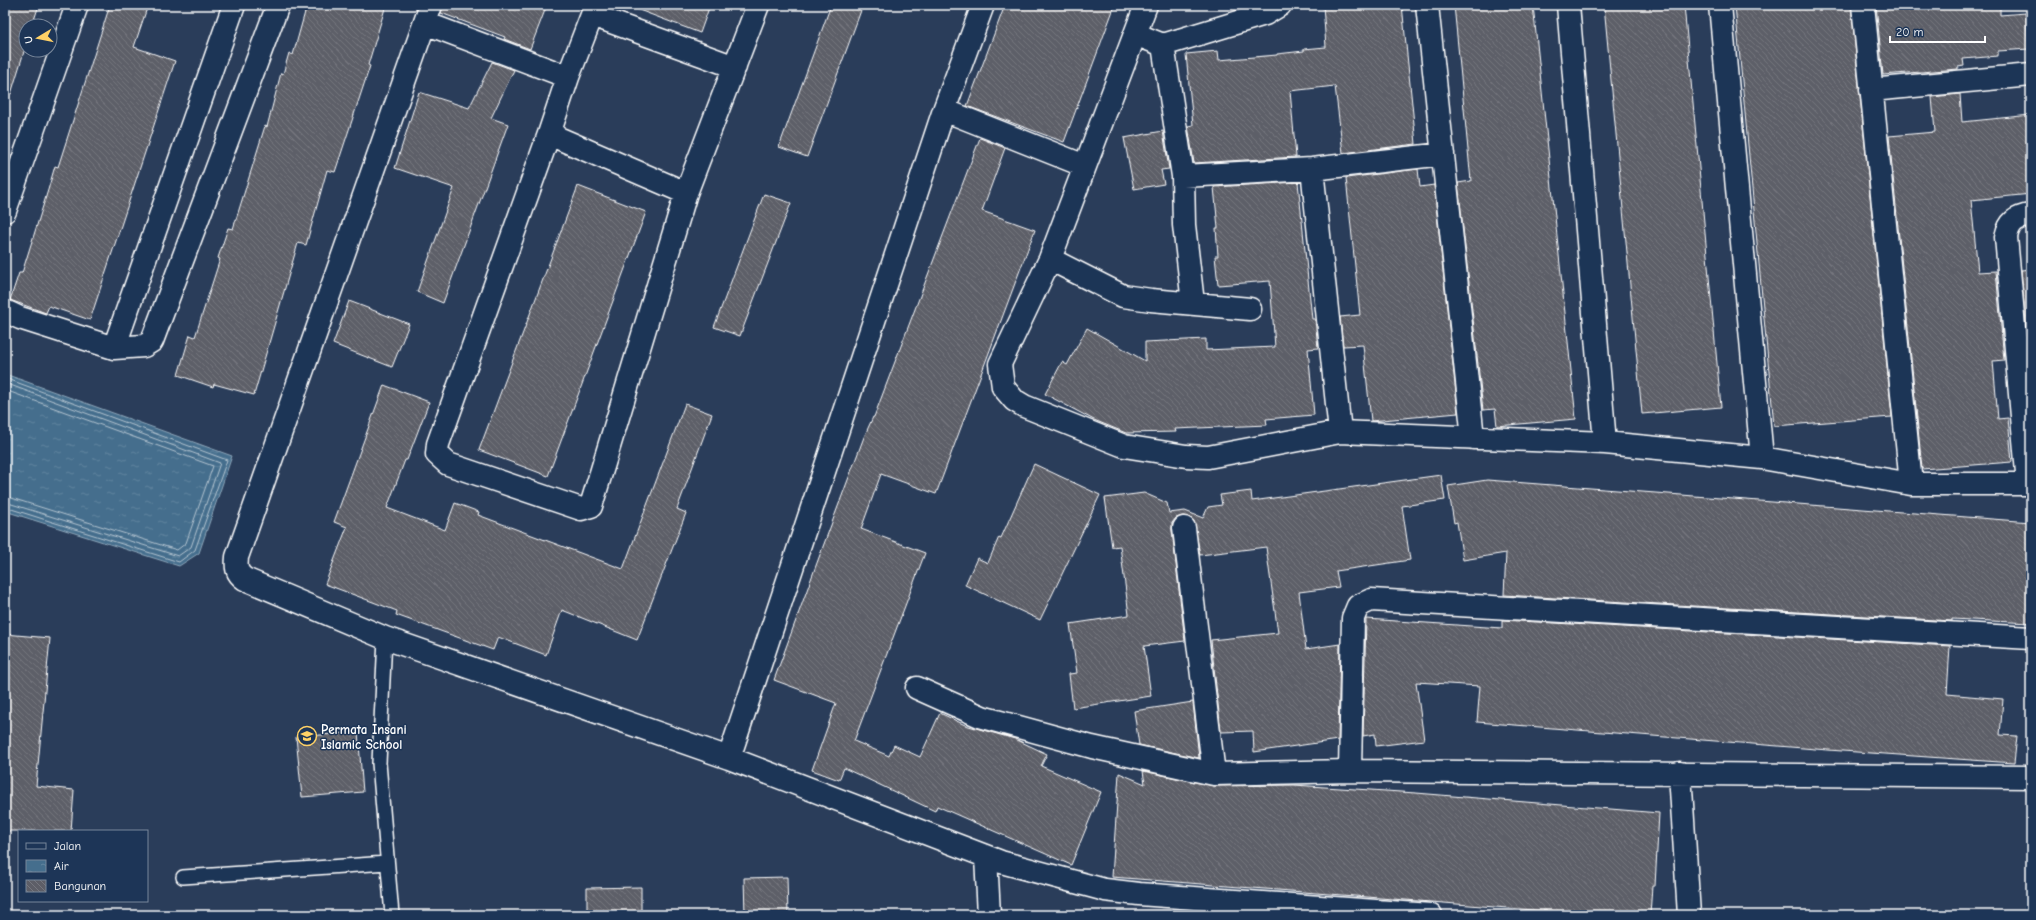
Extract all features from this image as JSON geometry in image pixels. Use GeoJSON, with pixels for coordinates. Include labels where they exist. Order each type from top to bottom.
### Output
{"type":"FeatureCollection","features":[{"type":"Feature","properties":{"kind":"street"},"geometry":{"type":"LineString","coordinates":[[5,211],[77,5]]}},
{"type":"Feature","properties":{"kind":"street"},"geometry":{"type":"LineString","coordinates":[[114,348],[234,5]]}},
{"type":"Feature","properties":{"kind":"street"},"geometry":{"type":"LineString","coordinates":[[5,311],[20,318],[114,348],[144,346],[152,341],[278,5]]}},
{"type":"Feature","properties":{"kind":"street"},"geometry":{"type":"LineString","coordinates":[[734,67],[594,10],[568,77],[438,444],[437,454],[448,464],[581,509],[591,506],[686,194],[758,5]]}},
{"type":"Feature","properties":{"kind":"street"},"geometry":{"type":"LineString","coordinates":[[729,758],[944,110],[982,5]]}},
{"type":"Feature","properties":{"kind":"street"},"geometry":{"type":"LineString","coordinates":[[1146,5],[1050,259],[1016,327],[999,368],[1003,387],[1014,400],[1024,406],[1124,446],[1186,456],[1208,457],[1340,432],[1605,443],[1762,458],[1911,484],[2029,484],[2006,237],[2008,228],[2014,220],[2022,216],[2031,215]]}},
{"type":"Feature","properties":{"kind":"street"},"geometry":{"type":"LineString","coordinates":[[1135,34],[1163,45],[1265,14],[1280,5]]}},
{"type":"Feature","properties":{"kind":"street"},"geometry":{"type":"LineString","coordinates":[[1427,5],[1473,438]]}},
{"type":"Feature","properties":{"kind":"street"},"geometry":{"type":"LineString","coordinates":[[1568,5],[1605,443]]}},
{"type":"Feature","properties":{"kind":"street"},"geometry":{"type":"LineString","coordinates":[[1720,5],[1762,458]]}},
{"type":"Feature","properties":{"kind":"street"},"geometry":{"type":"LineString","coordinates":[[1863,5],[1911,484]]}},
{"type":"Feature","properties":{"kind":"street"},"geometry":{"type":"LineString","coordinates":[[568,77],[428,14],[237,557],[236,566],[238,575],[244,579],[385,638],[729,758],[1001,862],[1105,890],[1139,894],[1431,915]]}},
{"type":"Feature","properties":{"kind":"street"},"geometry":{"type":"LineString","coordinates":[[1163,45],[1183,176],[1184,225],[1193,303]]}},
{"type":"Feature","properties":{"kind":"street"},"geometry":{"type":"LineString","coordinates":[[1871,90],[2031,75]]}},
{"type":"Feature","properties":{"kind":"street"},"geometry":{"type":"LineString","coordinates":[[944,110],[1085,166]]}},
{"type":"Feature","properties":{"kind":"street"},"geometry":{"type":"LineString","coordinates":[[549,134],[686,194]]}},
{"type":"Feature","properties":{"kind":"street"},"geometry":{"type":"LineString","coordinates":[[1183,176],[1312,169],[1443,154]]}},
{"type":"Feature","properties":{"kind":"street"},"geometry":{"type":"LineString","coordinates":[[1312,169],[1340,432]]}},
{"type":"Feature","properties":{"kind":"street"},"geometry":{"type":"LineString","coordinates":[[1050,259],[1123,296],[1250,309]]}},
{"type":"Feature","properties":{"kind":"street"},"geometry":{"type":"LineString","coordinates":[[1184,528],[1214,774]]}},
{"type":"Feature","properties":{"kind":"street"},"geometry":{"type":"LineString","coordinates":[[1350,771],[1353,618],[1358,606],[1371,600],[2031,638]]}},
{"type":"Feature","properties":{"kind":"street"},"geometry":{"type":"LineString","coordinates":[[917,688],[982,717],[1092,747],[1214,774],[1350,771],[2031,777]]}},
{"type":"Feature","properties":{"kind":"street"},"geometry":{"type":"LineString","coordinates":[[1680,773],[1689,915]]}},
{"type":"Feature","properties":{"kind":"street"},"geometry":{"type":"LineString","coordinates":[[986,857],[989,915]]}},
{"type":"Feature","properties":{"kind":"lane"},"geometry":{"type":"LineString","coordinates":[[385,638],[379,763],[392,915]]}},
{"type":"Feature","properties":{"kind":"lane"},"geometry":{"type":"LineString","coordinates":[[183,878],[388,863]]}},
{"type":"Feature","properties":{"kind":"water"},"geometry":{"type":"Polygon","coordinates":[[[5,374],[232,456],[199,553],[179,566],[5,511],[5,374]]]}},
{"type":"Feature","properties":{"kind":"building"},"geometry":{"type":"Polygon","coordinates":[[[5,5],[39,5],[35,18],[18,18],[18,58],[22,58],[11,94],[5,93],[5,5]]]}},
{"type":"Feature","properties":{"kind":"building"},"geometry":{"type":"Polygon","coordinates":[[[110,5],[148,5],[134,47],[175,61],[90,320],[49,306],[46,313],[10,300],[19,273],[22,273],[55,166],[58,167],[110,5]]]}},
{"type":"Feature","properties":{"kind":"building"},"geometry":{"type":"Polygon","coordinates":[[[307,5],[386,5],[368,65],[370,66],[335,172],[327,170],[306,245],[298,243],[254,395],[214,384],[213,387],[178,375],[190,335],[195,337],[220,259],[218,258],[228,228],[233,229],[265,126],[267,127],[281,73],[283,74],[289,53],[293,55],[307,5]]]}},
{"type":"Feature","properties":{"kind":"building"},"geometry":{"type":"Polygon","coordinates":[[[443,5],[547,5],[530,49],[504,39],[505,37],[441,13],[443,5]]]}},
{"type":"Feature","properties":{"kind":"building"},"geometry":{"type":"Polygon","coordinates":[[[632,5],[710,5],[700,33],[631,7],[632,5]]]}},
{"type":"Feature","properties":{"kind":"building"},"geometry":{"type":"Polygon","coordinates":[[[831,5],[863,5],[807,157],[779,147],[831,5]]]}},
{"type":"Feature","properties":{"kind":"building"},"geometry":{"type":"Polygon","coordinates":[[[1005,5],[1115,5],[1064,142],[967,106],[1005,5]]]}},
{"type":"Feature","properties":{"kind":"building"},"geometry":{"type":"Polygon","coordinates":[[[1323,5],[1402,5],[1416,144],[1343,153],[1335,86],[1290,91],[1296,157],[1194,163],[1188,126],[1193,125],[1186,54],[1218,51],[1219,60],[1277,55],[1304,51],[1304,49],[1326,47],[1323,5]]]}},
{"type":"Feature","properties":{"kind":"building"},"geometry":{"type":"Polygon","coordinates":[[[1454,5],[1533,5],[1576,419],[1497,426],[1495,409],[1483,410],[1458,183],[1471,181],[1454,5]]]}},
{"type":"Feature","properties":{"kind":"building"},"geometry":{"type":"Polygon","coordinates":[[[1604,5],[1684,5],[1721,407],[1642,414],[1604,5]]]}},
{"type":"Feature","properties":{"kind":"building"},"geometry":{"type":"Polygon","coordinates":[[[1735,5],[1851,5],[1892,417],[1774,426],[1735,5]]]}},
{"type":"Feature","properties":{"kind":"building"},"geometry":{"type":"Polygon","coordinates":[[[1876,5],[2000,5],[2000,15],[2026,13],[2029,49],[1998,51],[1998,56],[1963,59],[1964,66],[1958,67],[1958,69],[1883,75],[1876,5]]]}},
{"type":"Feature","properties":{"kind":"building"},"geometry":{"type":"Polygon","coordinates":[[[492,62],[514,70],[491,118],[508,124],[443,303],[417,292],[454,188],[395,168],[419,92],[469,108],[492,62]]]}},
{"type":"Feature","properties":{"kind":"building"},"geometry":{"type":"Polygon","coordinates":[[[1960,94],[1962,122],[2031,115],[2031,194],[1971,200],[1978,272],[1996,271],[2004,360],[1993,361],[1998,419],[2008,418],[2012,462],[1922,469],[1889,136],[1935,132],[1932,97],[1960,94]]]}},
{"type":"Feature","properties":{"kind":"building"},"geometry":{"type":"Polygon","coordinates":[[[1163,131],[1169,169],[1161,170],[1164,184],[1134,189],[1124,138],[1163,131]]]}},
{"type":"Feature","properties":{"kind":"building"},"geometry":{"type":"Polygon","coordinates":[[[980,138],[1005,148],[982,211],[1035,230],[936,494],[881,474],[861,529],[925,553],[854,741],[889,756],[894,745],[920,757],[940,713],[965,725],[1015,739],[1047,754],[1041,766],[1101,792],[1071,865],[937,806],[935,811],[844,768],[839,780],[812,770],[836,703],[774,680],[864,437],[874,417],[980,138]]]}},
{"type":"Feature","properties":{"kind":"building"},"geometry":{"type":"Polygon","coordinates":[[[1418,169],[1420,187],[1434,185],[1458,413],[1371,421],[1363,345],[1343,346],[1340,317],[1360,315],[1346,178],[1418,169]]]}},
{"type":"Feature","properties":{"kind":"building"},"geometry":{"type":"Polygon","coordinates":[[[1298,182],[1312,319],[1315,319],[1318,348],[1308,349],[1314,415],[1266,419],[1267,425],[1175,429],[1176,432],[1126,433],[1094,420],[1045,394],[1062,362],[1067,365],[1087,328],[1145,361],[1145,342],[1206,339],[1206,350],[1275,347],[1270,281],[1218,285],[1215,256],[1218,256],[1216,228],[1218,228],[1214,187],[1298,182]]]}},
{"type":"Feature","properties":{"kind":"building"},"geometry":{"type":"Polygon","coordinates":[[[578,186],[646,212],[548,476],[479,450],[578,186]]]}},
{"type":"Feature","properties":{"kind":"building"},"geometry":{"type":"Polygon","coordinates":[[[764,194],[791,203],[740,336],[714,327],[764,194]]]}},
{"type":"Feature","properties":{"kind":"building"},"geometry":{"type":"Polygon","coordinates":[[[2031,269],[2031,358],[2029,358],[2021,270],[2031,269]]]}},
{"type":"Feature","properties":{"kind":"building"},"geometry":{"type":"Polygon","coordinates":[[[349,301],[409,324],[392,367],[333,344],[349,301]]]}},
{"type":"Feature","properties":{"kind":"building"},"geometry":{"type":"Polygon","coordinates":[[[384,385],[429,402],[387,508],[445,530],[455,503],[479,512],[478,515],[623,569],[685,404],[712,414],[677,509],[686,513],[637,640],[562,610],[546,655],[498,637],[493,650],[396,615],[397,611],[325,584],[347,527],[334,522],[384,385]]]}},
{"type":"Feature","properties":{"kind":"building"},"geometry":{"type":"Polygon","coordinates":[[[1034,464],[1100,495],[1040,620],[965,585],[977,558],[988,563],[999,537],[1001,538],[1034,464]]]}},
{"type":"Feature","properties":{"kind":"building"},"geometry":{"type":"Polygon","coordinates":[[[1441,475],[1445,500],[1402,506],[1410,560],[1336,571],[1339,587],[1299,592],[1306,649],[1340,644],[1338,740],[1254,752],[1253,731],[1221,732],[1211,640],[1278,633],[1266,547],[1200,555],[1194,521],[1189,517],[1183,516],[1176,518],[1172,523],[1172,530],[1185,641],[1144,646],[1151,696],[1073,708],[1069,674],[1077,673],[1070,624],[1129,615],[1120,546],[1112,547],[1105,498],[1144,493],[1167,503],[1169,513],[1185,511],[1203,518],[1208,507],[1222,505],[1220,495],[1251,491],[1252,501],[1441,475]]]}},
{"type":"Feature","properties":{"kind":"building"},"geometry":{"type":"Polygon","coordinates":[[[1487,480],[2031,522],[2031,623],[1952,619],[1952,621],[1504,595],[1506,553],[1463,560],[1457,522],[1454,523],[1448,486],[1487,480]]]}},
{"type":"Feature","properties":{"kind":"building"},"geometry":{"type":"Polygon","coordinates":[[[1366,619],[1502,628],[1502,620],[1950,646],[1947,694],[2003,699],[2000,735],[2017,736],[2014,763],[1477,722],[1480,686],[1416,682],[1424,740],[1376,746],[1375,734],[1363,736],[1366,619]]]}},
{"type":"Feature","properties":{"kind":"building"},"geometry":{"type":"Polygon","coordinates":[[[5,634],[50,638],[36,786],[74,790],[71,830],[5,831],[5,634]]]}},
{"type":"Feature","properties":{"kind":"building"},"geometry":{"type":"Polygon","coordinates":[[[1193,702],[1199,758],[1139,745],[1134,711],[1193,702]]]}},
{"type":"Feature","properties":{"kind":"building"},"geometry":{"type":"Polygon","coordinates":[[[358,732],[363,792],[302,797],[296,737],[358,732]]]}},
{"type":"Feature","properties":{"kind":"building"},"geometry":{"type":"Polygon","coordinates":[[[1143,771],[1214,786],[1294,785],[1416,793],[1659,813],[1655,886],[1652,886],[1650,915],[1597,915],[1112,877],[1119,773],[1145,784],[1143,771]]]}},
{"type":"Feature","properties":{"kind":"building"},"geometry":{"type":"Polygon","coordinates":[[[787,877],[788,915],[745,915],[744,878],[787,877]]]}},
{"type":"Feature","properties":{"kind":"building"},"geometry":{"type":"Polygon","coordinates":[[[641,887],[641,915],[587,915],[587,888],[641,887]]]}},
{"type":"Feature","properties":{"kind":"place","name":"Permata Insani Islamic School"},"geometry":{"type":"Point","coordinates":[307,736]}}]}
